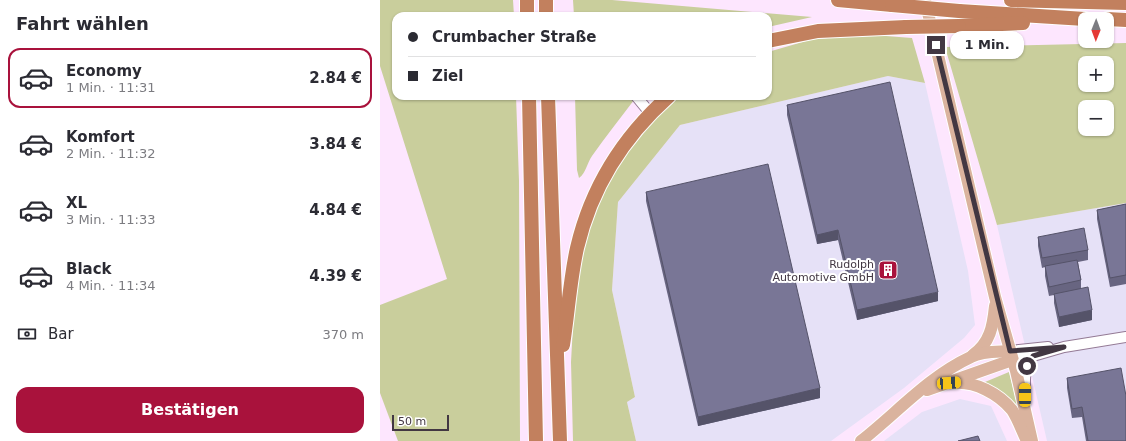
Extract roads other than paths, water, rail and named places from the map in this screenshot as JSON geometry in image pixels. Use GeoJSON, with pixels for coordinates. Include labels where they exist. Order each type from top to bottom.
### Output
{"type":"FeatureCollection","features":[{"type":"Feature","properties":{"kind":"highway"},"geometry":{"type":"LineString","coordinates":[[527,0],[527,12]]}},
{"type":"Feature","properties":{"kind":"highway"},"geometry":{"type":"LineString","coordinates":[[546,0],[546,12]]}},
{"type":"Feature","properties":{"kind":"highway"},"geometry":{"type":"LineString","coordinates":[[838,0],[959,11],[1078,19]]}},
{"type":"Feature","properties":{"kind":"highway"},"geometry":{"type":"LineString","coordinates":[[1011,0],[1126,3]]}},
{"type":"Feature","properties":{"kind":"highway"},"geometry":{"type":"LineString","coordinates":[[772,40],[818,31],[959,26],[1078,19]]}},
{"type":"Feature","properties":{"kind":"highway"},"geometry":{"type":"LineString","coordinates":[[1114,19],[1126,20]]}},
{"type":"Feature","properties":{"kind":"highway"},"geometry":{"type":"LineString","coordinates":[[529,100],[536,441]]}},
{"type":"Feature","properties":{"kind":"highway"},"geometry":{"type":"LineString","coordinates":[[548,100],[549,177],[559,379],[560,441]]}},
{"type":"Feature","properties":{"kind":"highway"},"geometry":{"type":"LineString","coordinates":[[559,379],[576,249],[583,223],[604,174],[618,152],[650,113],[664,100]]}},
{"type":"Feature","properties":{"kind":"main road"},"geometry":{"type":"LineString","coordinates":[[926,0],[995,297],[1025,407],[1032,441]]}},
{"type":"Feature","properties":{"kind":"main road"},"geometry":{"type":"LineString","coordinates":[[861,441],[919,391],[971,357],[982,348],[990,335],[995,297]]}},
{"type":"Feature","properties":{"kind":"main road"},"geometry":{"type":"LineString","coordinates":[[971,357],[982,354],[1011,355]]}},
{"type":"Feature","properties":{"kind":"main road"},"geometry":{"type":"LineString","coordinates":[[909,400],[931,388],[949,383],[1011,355]]}},
{"type":"Feature","properties":{"kind":"main road"},"geometry":{"type":"LineString","coordinates":[[949,383],[959,382],[975,386],[994,394],[1012,411],[1027,441]]}},
{"type":"Feature","properties":{"kind":"street"},"geometry":{"type":"LineString","coordinates":[[639,100],[650,113]]}},
{"type":"Feature","properties":{"kind":"street"},"geometry":{"type":"LineString","coordinates":[[1011,355],[1126,337]]}},
{"type":"Feature","properties":{"kind":"street"},"geometry":{"type":"LineString","coordinates":[[1011,355],[1033,356],[1064,347]]}},
{"type":"Feature","properties":{"kind":"street"},"geometry":{"type":"LineString","coordinates":[[1025,407],[1025,372],[1033,356]]}},
{"type":"Feature","properties":{"kind":"place","name":"Rudolph Automotive GmbH"},"geometry":{"type":"Point","coordinates":[888,270]}}]}
